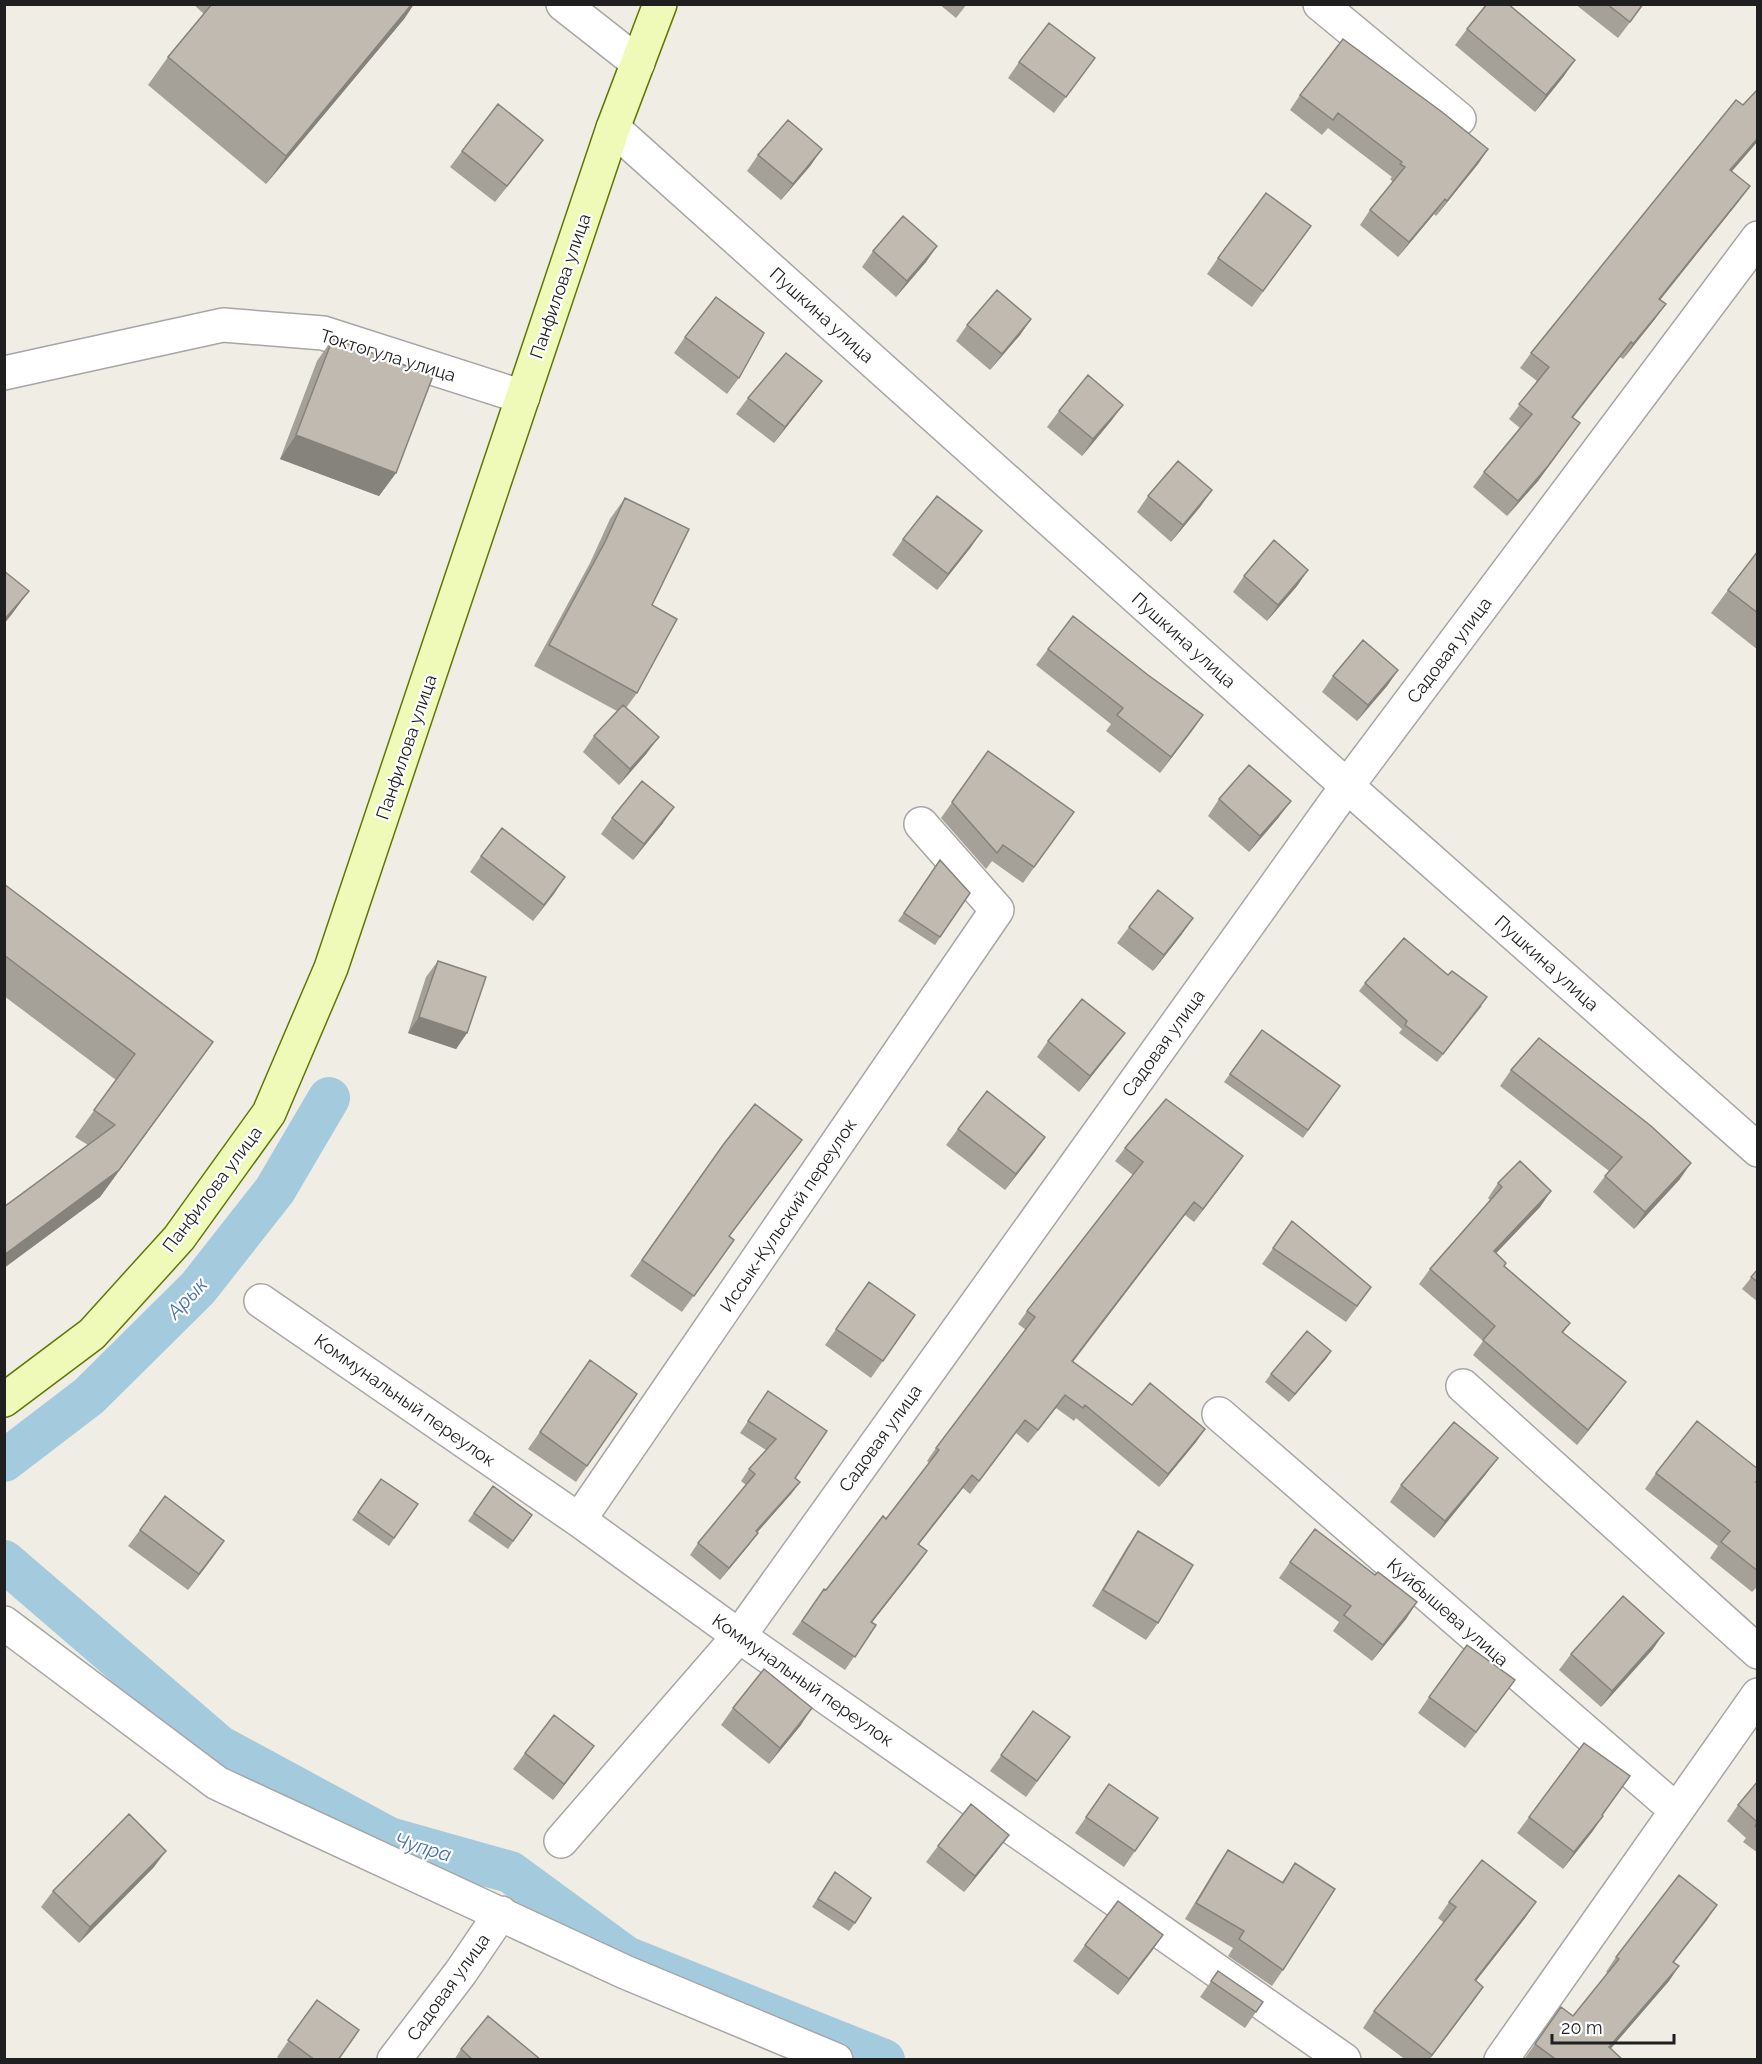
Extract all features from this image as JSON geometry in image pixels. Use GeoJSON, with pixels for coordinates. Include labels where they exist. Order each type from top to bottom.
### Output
{"type":"FeatureCollection","features":[{"type":"Feature","properties":{"kind":"street"},"geometry":{"type":"LineString","coordinates":[[563,4],[638,63]]}},
{"type":"Feature","properties":{"kind":"street","name":"Панфилова улица"},"geometry":{"type":"LineString","coordinates":[[4,1400],[92,1334],[179,1238],[269,1113],[332,968],[613,128],[660,4]]}},
{"type":"Feature","properties":{"kind":"street"},"geometry":{"type":"LineString","coordinates":[[1320,4],[1458,119]]}},
{"type":"Feature","properties":{"kind":"street","name":"Пушкина улица"},"geometry":{"type":"LineString","coordinates":[[613,128],[1347,786],[1758,1150]]}},
{"type":"Feature","properties":{"kind":"street","name":"Садовая улица"},"geometry":{"type":"LineString","coordinates":[[561,1841],[739,1636],[1347,786],[1758,238]]}},
{"type":"Feature","properties":{"kind":"street","name":"Токтогула улица"},"geometry":{"type":"LineString","coordinates":[[4,373],[223,325],[323,333],[523,397]]}},
{"type":"Feature","properties":{"kind":"street","name":"Иссык-Кульский переулок"},"geometry":{"type":"LineString","coordinates":[[579,1520],[997,910],[921,824]]}},
{"type":"Feature","properties":{"kind":"street","name":"Коммунальный переулок"},"geometry":{"type":"LineString","coordinates":[[261,1301],[579,1520],[739,1636],[1344,2060]]}},
{"type":"Feature","properties":{"kind":"street"},"geometry":{"type":"LineString","coordinates":[[1463,1386],[1758,1652]]}},
{"type":"Feature","properties":{"kind":"street","name":"Куйбышева улица"},"geometry":{"type":"LineString","coordinates":[[1219,1414],[1676,1810]]}},
{"type":"Feature","properties":{"kind":"street"},"geometry":{"type":"LineString","coordinates":[[4,1623],[217,1783],[625,1972],[836,2060]]}},
{"type":"Feature","properties":{"kind":"street"},"geometry":{"type":"LineString","coordinates":[[1501,2060],[1758,1695]]}},
{"type":"Feature","properties":{"kind":"street","name":"Садовая улица"},"geometry":{"type":"LineString","coordinates":[[394,2060],[461,1972],[501,1913]]}},
{"type":"Feature","properties":{"kind":"building"},"geometry":{"type":"Polygon","coordinates":[[[212,4],[412,4],[286,156],[168,57],[212,4]]]}},
{"type":"Feature","properties":{"kind":"building"},"geometry":{"type":"Polygon","coordinates":[[[1487,4],[1508,4],[1575,60],[1546,95],[1467,29],[1487,4]]]}},
{"type":"Feature","properties":{"kind":"building"},"geometry":{"type":"Polygon","coordinates":[[[1607,4],[1643,4],[1630,22],[1607,4]]]}},
{"type":"Feature","properties":{"kind":"building"},"geometry":{"type":"Polygon","coordinates":[[[1049,23],[1095,58],[1066,97],[1019,62],[1049,23]]]}},
{"type":"Feature","properties":{"kind":"building"},"geometry":{"type":"Polygon","coordinates":[[[1343,39],[1488,149],[1447,201],[1445,199],[1409,242],[1370,210],[1405,167],[1400,164],[1402,162],[1338,113],[1333,120],[1300,95],[1343,39]]]}},
{"type":"Feature","properties":{"kind":"building"},"geometry":{"type":"Polygon","coordinates":[[[1758,89],[1758,138],[1730,170],[1750,186],[1659,299],[1666,304],[1633,344],[1631,342],[1572,417],[1580,423],[1518,501],[1484,472],[1532,414],[1519,404],[1549,367],[1531,353],[1736,100],[1743,105],[1758,89]]]}},
{"type":"Feature","properties":{"kind":"building"},"geometry":{"type":"Polygon","coordinates":[[[498,104],[543,140],[507,186],[462,151],[498,104]]]}},
{"type":"Feature","properties":{"kind":"building"},"geometry":{"type":"Polygon","coordinates":[[[788,120],[822,149],[793,184],[758,155],[788,120]]]}},
{"type":"Feature","properties":{"kind":"building"},"geometry":{"type":"Polygon","coordinates":[[[1266,193],[1311,226],[1263,291],[1218,258],[1266,193]]]}},
{"type":"Feature","properties":{"kind":"building"},"geometry":{"type":"Polygon","coordinates":[[[903,216],[937,246],[907,281],[873,251],[903,216]]]}},
{"type":"Feature","properties":{"kind":"building"},"geometry":{"type":"Polygon","coordinates":[[[997,290],[1031,319],[1002,354],[967,325],[997,290]]]}},
{"type":"Feature","properties":{"kind":"building"},"geometry":{"type":"Polygon","coordinates":[[[716,297],[764,333],[739,378],[685,337],[716,297]]]}},
{"type":"Feature","properties":{"kind":"building"},"geometry":{"type":"Polygon","coordinates":[[[333,338],[433,376],[396,473],[296,435],[333,338]]]}},
{"type":"Feature","properties":{"kind":"building"},"geometry":{"type":"Polygon","coordinates":[[[786,353],[822,381],[785,427],[748,398],[786,353]]]}},
{"type":"Feature","properties":{"kind":"building"},"geometry":{"type":"Polygon","coordinates":[[[1088,375],[1123,405],[1093,439],[1059,411],[1088,375]]]}},
{"type":"Feature","properties":{"kind":"building"},"geometry":{"type":"Polygon","coordinates":[[[1178,461],[1212,490],[1183,525],[1148,496],[1178,461]]]}},
{"type":"Feature","properties":{"kind":"building"},"geometry":{"type":"Polygon","coordinates":[[[937,496],[982,531],[948,574],[903,539],[937,496]]]}},
{"type":"Feature","properties":{"kind":"building"},"geometry":{"type":"Polygon","coordinates":[[[625,498],[689,529],[652,605],[677,619],[637,693],[549,645],[605,542],[625,498]]]}},
{"type":"Feature","properties":{"kind":"building"},"geometry":{"type":"Polygon","coordinates":[[[1274,540],[1308,570],[1278,605],[1244,576],[1274,540]]]}},
{"type":"Feature","properties":{"kind":"building"},"geometry":{"type":"Polygon","coordinates":[[[1758,551],[1758,613],[1728,590],[1758,551]]]}},
{"type":"Feature","properties":{"kind":"building"},"geometry":{"type":"Polygon","coordinates":[[[4,571],[29,591],[4,620],[4,571]]]}},
{"type":"Feature","properties":{"kind":"building"},"geometry":{"type":"Polygon","coordinates":[[[1073,616],[1203,715],[1171,757],[1117,715],[1123,708],[1048,649],[1073,616]]]}},
{"type":"Feature","properties":{"kind":"building"},"geometry":{"type":"Polygon","coordinates":[[[1363,640],[1398,670],[1368,705],[1333,676],[1363,640]]]}},
{"type":"Feature","properties":{"kind":"building"},"geometry":{"type":"Polygon","coordinates":[[[623,705],[659,737],[630,769],[594,736],[623,705]]]}},
{"type":"Feature","properties":{"kind":"building"},"geometry":{"type":"Polygon","coordinates":[[[988,751],[1074,812],[1034,867],[1003,845],[997,853],[952,802],[988,751]]]}},
{"type":"Feature","properties":{"kind":"building"},"geometry":{"type":"Polygon","coordinates":[[[1249,765],[1291,801],[1260,836],[1219,799],[1249,765]]]}},
{"type":"Feature","properties":{"kind":"building"},"geometry":{"type":"Polygon","coordinates":[[[642,781],[674,807],[644,844],[612,818],[642,781]]]}},
{"type":"Feature","properties":{"kind":"building"},"geometry":{"type":"Polygon","coordinates":[[[502,828],[565,877],[544,905],[481,856],[502,828]]]}},
{"type":"Feature","properties":{"kind":"building"},"geometry":{"type":"Polygon","coordinates":[[[940,860],[970,893],[940,937],[904,913],[940,860]]]}},
{"type":"Feature","properties":{"kind":"building"},"geometry":{"type":"Polygon","coordinates":[[[4,884],[213,1042],[119,1170],[4,1255],[4,1207],[115,1125],[94,1110],[135,1054],[4,955],[4,884]]]}},
{"type":"Feature","properties":{"kind":"building"},"geometry":{"type":"Polygon","coordinates":[[[1158,890],[1193,918],[1164,955],[1129,927],[1158,890]]]}},
{"type":"Feature","properties":{"kind":"building"},"geometry":{"type":"Polygon","coordinates":[[[1404,938],[1448,975],[1452,971],[1487,997],[1443,1054],[1405,1025],[1407,1021],[1365,983],[1404,938]]]}},
{"type":"Feature","properties":{"kind":"building"},"geometry":{"type":"Polygon","coordinates":[[[438,961],[486,977],[467,1033],[419,1017],[438,961]]]}},
{"type":"Feature","properties":{"kind":"building"},"geometry":{"type":"Polygon","coordinates":[[[1082,999],[1125,1033],[1090,1076],[1048,1041],[1082,999]]]}},
{"type":"Feature","properties":{"kind":"building"},"geometry":{"type":"Polygon","coordinates":[[[1262,1030],[1340,1086],[1308,1130],[1230,1074],[1262,1030]]]}},
{"type":"Feature","properties":{"kind":"building"},"geometry":{"type":"Polygon","coordinates":[[[1539,1038],[1651,1126],[1691,1163],[1645,1212],[1605,1176],[1622,1157],[1511,1070],[1539,1038]]]}},
{"type":"Feature","properties":{"kind":"building"},"geometry":{"type":"Polygon","coordinates":[[[987,1091],[1045,1137],[1016,1174],[958,1129],[987,1091]]]}},
{"type":"Feature","properties":{"kind":"building"},"geometry":{"type":"Polygon","coordinates":[[[1166,1099],[1243,1156],[1203,1209],[1194,1202],[1072,1361],[1132,1405],[1150,1383],[1205,1429],[1168,1474],[1085,1405],[1083,1408],[1065,1395],[1038,1430],[1025,1420],[979,1481],[972,1475],[918,1544],[927,1551],[871,1622],[876,1625],[855,1657],[802,1621],[824,1589],[826,1590],[883,1516],[886,1519],[939,1450],[936,1448],[1035,1317],[1027,1311],[1143,1162],[1125,1148],[1166,1099]]]}},
{"type":"Feature","properties":{"kind":"building"},"geometry":{"type":"Polygon","coordinates":[[[755,1104],[802,1140],[729,1236],[734,1240],[694,1296],[642,1260],[723,1145],[755,1104]]]}},
{"type":"Feature","properties":{"kind":"building"},"geometry":{"type":"Polygon","coordinates":[[[1520,1161],[1551,1191],[1494,1251],[1506,1263],[1504,1266],[1570,1323],[1562,1332],[1626,1382],[1588,1430],[1483,1340],[1495,1326],[1430,1269],[1502,1187],[1498,1183],[1520,1161]]]}},
{"type":"Feature","properties":{"kind":"building"},"geometry":{"type":"Polygon","coordinates":[[[1292,1221],[1371,1287],[1357,1306],[1273,1248],[1292,1221]]]}},
{"type":"Feature","properties":{"kind":"building"},"geometry":{"type":"Polygon","coordinates":[[[1758,1269],[1758,1282],[1751,1277],[1758,1269]]]}},
{"type":"Feature","properties":{"kind":"building"},"geometry":{"type":"Polygon","coordinates":[[[869,1282],[915,1315],[883,1361],[836,1329],[869,1282]]]}},
{"type":"Feature","properties":{"kind":"building"},"geometry":{"type":"Polygon","coordinates":[[[1307,1331],[1331,1351],[1295,1394],[1271,1374],[1307,1331]]]}},
{"type":"Feature","properties":{"kind":"building"},"geometry":{"type":"Polygon","coordinates":[[[590,1360],[637,1394],[587,1466],[540,1432],[590,1360]]]}},
{"type":"Feature","properties":{"kind":"building"},"geometry":{"type":"Polygon","coordinates":[[[768,1391],[827,1431],[795,1478],[800,1482],[756,1531],[758,1533],[729,1568],[698,1543],[755,1474],[749,1469],[776,1439],[748,1421],[768,1391]]]}},
{"type":"Feature","properties":{"kind":"building"},"geometry":{"type":"Polygon","coordinates":[[[1697,1421],[1758,1469],[1758,1481],[1756,1482],[1758,1483],[1758,1571],[1721,1542],[1730,1531],[1656,1473],[1697,1421]]]}},
{"type":"Feature","properties":{"kind":"building"},"geometry":{"type":"Polygon","coordinates":[[[1454,1422],[1498,1458],[1445,1521],[1401,1485],[1454,1422]]]}},
{"type":"Feature","properties":{"kind":"building"},"geometry":{"type":"Polygon","coordinates":[[[381,1479],[418,1504],[394,1538],[358,1512],[381,1479]]]}},
{"type":"Feature","properties":{"kind":"building"},"geometry":{"type":"Polygon","coordinates":[[[493,1486],[532,1515],[513,1541],[474,1513],[493,1486]]]}},
{"type":"Feature","properties":{"kind":"building"},"geometry":{"type":"Polygon","coordinates":[[[165,1496],[224,1541],[199,1574],[140,1530],[165,1496]]]}},
{"type":"Feature","properties":{"kind":"building"},"geometry":{"type":"Polygon","coordinates":[[[1315,1529],[1375,1575],[1378,1572],[1417,1602],[1383,1645],[1344,1615],[1351,1606],[1290,1562],[1315,1529]]]}},
{"type":"Feature","properties":{"kind":"building"},"geometry":{"type":"Polygon","coordinates":[[[1138,1531],[1193,1565],[1158,1623],[1103,1590],[1138,1531]]]}},
{"type":"Feature","properties":{"kind":"building"},"geometry":{"type":"Polygon","coordinates":[[[1623,1596],[1664,1633],[1612,1691],[1571,1654],[1623,1596]]]}},
{"type":"Feature","properties":{"kind":"building"},"geometry":{"type":"Polygon","coordinates":[[[1467,1645],[1515,1680],[1476,1732],[1429,1697],[1467,1645]]]}},
{"type":"Feature","properties":{"kind":"building"},"geometry":{"type":"Polygon","coordinates":[[[764,1669],[812,1708],[780,1748],[733,1708],[764,1669]]]}},
{"type":"Feature","properties":{"kind":"building"},"geometry":{"type":"Polygon","coordinates":[[[1033,1711],[1070,1737],[1037,1781],[1001,1755],[1033,1711]]]}},
{"type":"Feature","properties":{"kind":"building"},"geometry":{"type":"Polygon","coordinates":[[[554,1715],[594,1746],[564,1784],[525,1753],[554,1715]]]}},
{"type":"Feature","properties":{"kind":"building"},"geometry":{"type":"Polygon","coordinates":[[[1584,1743],[1630,1776],[1603,1816],[1574,1852],[1529,1817],[1584,1743]]]}},
{"type":"Feature","properties":{"kind":"building"},"geometry":{"type":"Polygon","coordinates":[[[1758,1781],[1758,1828],[1755,1826],[1757,1822],[1738,1805],[1758,1781]]]}},
{"type":"Feature","properties":{"kind":"building"},"geometry":{"type":"Polygon","coordinates":[[[1109,1784],[1158,1818],[1135,1851],[1086,1817],[1109,1784]]]}},
{"type":"Feature","properties":{"kind":"building"},"geometry":{"type":"Polygon","coordinates":[[[971,1804],[1009,1835],[975,1876],[938,1846],[971,1804]]]}},
{"type":"Feature","properties":{"kind":"building"},"geometry":{"type":"Polygon","coordinates":[[[129,1814],[166,1851],[90,1927],[53,1891],[129,1814]]]}},
{"type":"Feature","properties":{"kind":"building"},"geometry":{"type":"Polygon","coordinates":[[[1228,1850],[1283,1883],[1295,1863],[1335,1889],[1283,1970],[1239,1939],[1244,1931],[1196,1903],[1228,1850]]]}},
{"type":"Feature","properties":{"kind":"building"},"geometry":{"type":"Polygon","coordinates":[[[1482,1860],[1536,1902],[1475,1980],[1483,1987],[1432,2055],[1374,2011],[1456,1907],[1449,1902],[1482,1860]]]}},
{"type":"Feature","properties":{"kind":"building"},"geometry":{"type":"Polygon","coordinates":[[[835,1872],[871,1898],[855,1923],[818,1899],[835,1872]]]}},
{"type":"Feature","properties":{"kind":"building"},"geometry":{"type":"Polygon","coordinates":[[[1679,1875],[1717,1905],[1673,1962],[1679,1966],[1609,2047],[1623,2060],[1553,2060],[1554,2058],[1535,2044],[1561,2007],[1573,2016],[1619,1959],[1616,1957],[1679,1875]]]}},
{"type":"Feature","properties":{"kind":"building"},"geometry":{"type":"Polygon","coordinates":[[[1118,1901],[1163,1935],[1129,1979],[1085,1945],[1118,1901]]]}},
{"type":"Feature","properties":{"kind":"building"},"geometry":{"type":"Polygon","coordinates":[[[1218,1971],[1263,2002],[1256,2012],[1211,1981],[1218,1971]]]}},
{"type":"Feature","properties":{"kind":"building"},"geometry":{"type":"Polygon","coordinates":[[[317,2000],[359,2030],[338,2060],[315,2060],[288,2040],[317,2000]]]}},
{"type":"Feature","properties":{"kind":"building"},"geometry":{"type":"Polygon","coordinates":[[[488,2016],[541,2060],[473,2060],[461,2049],[488,2016]]]}},
{"type":"Feature","properties":{"kind":"waterway","name":"Арык"},"geometry":{"type":"LineString","coordinates":[[4,1461],[89,1396],[198,1288],[275,1190],[329,1098]]}},
{"type":"Feature","properties":{"kind":"waterway","name":"Чупра"},"geometry":{"type":"LineString","coordinates":[[4,1561],[219,1746],[389,1838],[510,1872],[626,1957],[884,2060]]}}]}
